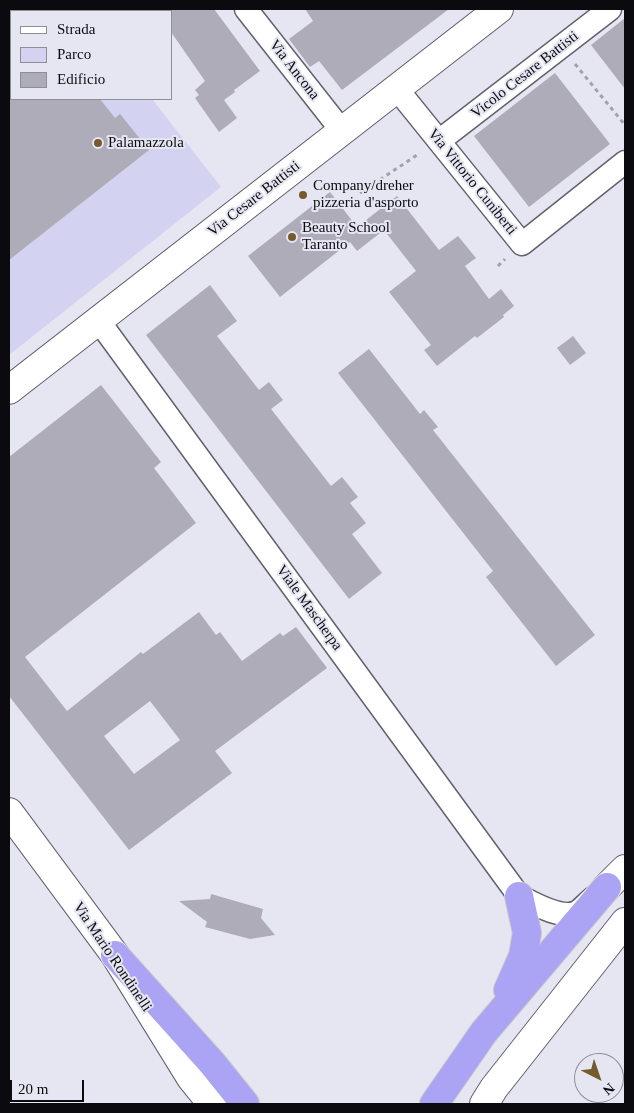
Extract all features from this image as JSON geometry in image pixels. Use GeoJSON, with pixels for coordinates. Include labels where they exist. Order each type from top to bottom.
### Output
{"type":"FeatureCollection","features":[{"type":"Feature","properties":{"kind":"highway"},"geometry":{"type":"LineString","coordinates":[[434,1104],[484,1032],[616,878]]}},
{"type":"Feature","properties":{"kind":"highway"},"geometry":{"type":"LineString","coordinates":[[484,1032],[514,979],[523,956],[527,933],[519,896]]}},
{"type":"Feature","properties":{"kind":"highway"},"geometry":{"type":"LineString","coordinates":[[115,955],[212,1063],[245,1104]]}},
{"type":"Feature","properties":{"kind":"main road","name":"Via Cesare Battisti"},"geometry":{"type":"LineString","coordinates":[[9,390],[499,9]]}},
{"type":"Feature","properties":{"kind":"main road","name":"Via Mario Rondinelli"},"geometry":{"type":"LineString","coordinates":[[9,812],[115,955],[191,1078],[212,1104]]}},
{"type":"Feature","properties":{"kind":"main road"},"geometry":{"type":"LineString","coordinates":[[484,1104],[494,1088],[625,922]]}},
{"type":"Feature","properties":{"kind":"street","name":"Via Ancona"},"geometry":{"type":"LineString","coordinates":[[246,9],[342,131]]}},
{"type":"Feature","properties":{"kind":"street","name":"Vicolo Cesare Battisti"},"geometry":{"type":"LineString","coordinates":[[439,141],[610,9]]}},
{"type":"Feature","properties":{"kind":"street","name":"Via Vittorio Cuniberti"},"geometry":{"type":"LineString","coordinates":[[397,89],[522,244],[625,162]]}},
{"type":"Feature","properties":{"kind":"street","name":"Viale Mascherpa"},"geometry":{"type":"LineString","coordinates":[[98,320],[519,896]]}},
{"type":"Feature","properties":{"kind":"street"},"geometry":{"type":"LineString","coordinates":[[519,896],[543,909],[562,913],[576,912],[616,878]]}},
{"type":"Feature","properties":{"kind":"path"},"geometry":{"type":"LineString","coordinates":[[561,46],[625,125]]}},
{"type":"Feature","properties":{"kind":"path"},"geometry":{"type":"LineString","coordinates":[[360,193],[439,141]]}},
{"type":"Feature","properties":{"kind":"green space","name":"Palamazzola"},"geometry":{"type":"Polygon","coordinates":[[[9,9],[82,9],[10,10],[10,100],[153,100],[221,187],[9,355],[9,9]]]}},
{"type":"Feature","properties":{"kind":"building"},"geometry":{"type":"Polygon","coordinates":[[[214,9],[260,71],[234,90],[235,92],[224,100],[237,118],[219,132],[195,98],[199,95],[195,90],[205,81],[172,33],[171,10],[214,9]]]}},
{"type":"Feature","properties":{"kind":"building"},"geometry":{"type":"Polygon","coordinates":[[[305,9],[449,9],[342,90],[319,61],[310,67],[289,39],[313,21],[305,9]]]}},
{"type":"Feature","properties":{"kind":"building"},"geometry":{"type":"Polygon","coordinates":[[[625,18],[625,89],[591,45],[625,18]]]}},
{"type":"Feature","properties":{"kind":"building"},"geometry":{"type":"Polygon","coordinates":[[[555,73],[610,144],[529,207],[474,136],[555,73]]]}},
{"type":"Feature","properties":{"kind":"building"},"geometry":{"type":"Polygon","coordinates":[[[9,99],[101,100],[115,118],[120,114],[149,150],[9,260],[9,99]]]}},
{"type":"Feature","properties":{"kind":"building"},"geometry":{"type":"Polygon","coordinates":[[[330,192],[357,227],[397,196],[439,250],[458,236],[476,258],[465,266],[489,299],[501,289],[514,306],[503,315],[504,317],[477,338],[475,336],[437,366],[424,350],[431,345],[389,292],[416,271],[384,230],[357,251],[350,242],[280,297],[248,256],[330,192]]]}},
{"type":"Feature","properties":{"kind":"building"},"geometry":{"type":"Polygon","coordinates":[[[210,285],[237,321],[217,336],[259,390],[269,382],[283,400],[271,409],[331,486],[342,477],[358,497],[350,503],[366,523],[352,534],[382,573],[349,599],[146,335],[210,285]]]}},
{"type":"Feature","properties":{"kind":"building"},"geometry":{"type":"Polygon","coordinates":[[[573,336],[586,353],[570,365],[557,348],[573,336]]]}},
{"type":"Feature","properties":{"kind":"building"},"geometry":{"type":"Polygon","coordinates":[[[369,349],[420,414],[424,410],[438,427],[433,430],[595,635],[556,666],[486,577],[493,571],[338,373],[369,349]]]}},
{"type":"Feature","properties":{"kind":"building"},"geometry":{"type":"Polygon","coordinates":[[[101,385],[161,462],[154,468],[196,523],[25,657],[67,711],[141,652],[143,654],[199,612],[216,635],[220,632],[242,661],[280,633],[283,636],[296,627],[327,668],[215,751],[232,773],[129,850],[9,696],[9,457],[101,385]],[[150,701],[104,736],[134,774],[180,740],[150,701]]]}},
{"type":"Feature","properties":{"kind":"building"},"geometry":{"type":"Polygon","coordinates":[[[211,894],[263,909],[261,918],[275,935],[250,939],[205,927],[207,922],[179,901],[210,899],[211,894]]]}},
{"type":"Feature","properties":{"kind":"place","name":"Palamazzola"},"geometry":{"type":"Point","coordinates":[98,143]}},
{"type":"Feature","properties":{"kind":"place","name":"Company/dreher pizzeria d'asporto"},"geometry":{"type":"Point","coordinates":[303,195]}},
{"type":"Feature","properties":{"kind":"place","name":"Beauty School Taranto"},"geometry":{"type":"Point","coordinates":[292,237]}}]}
